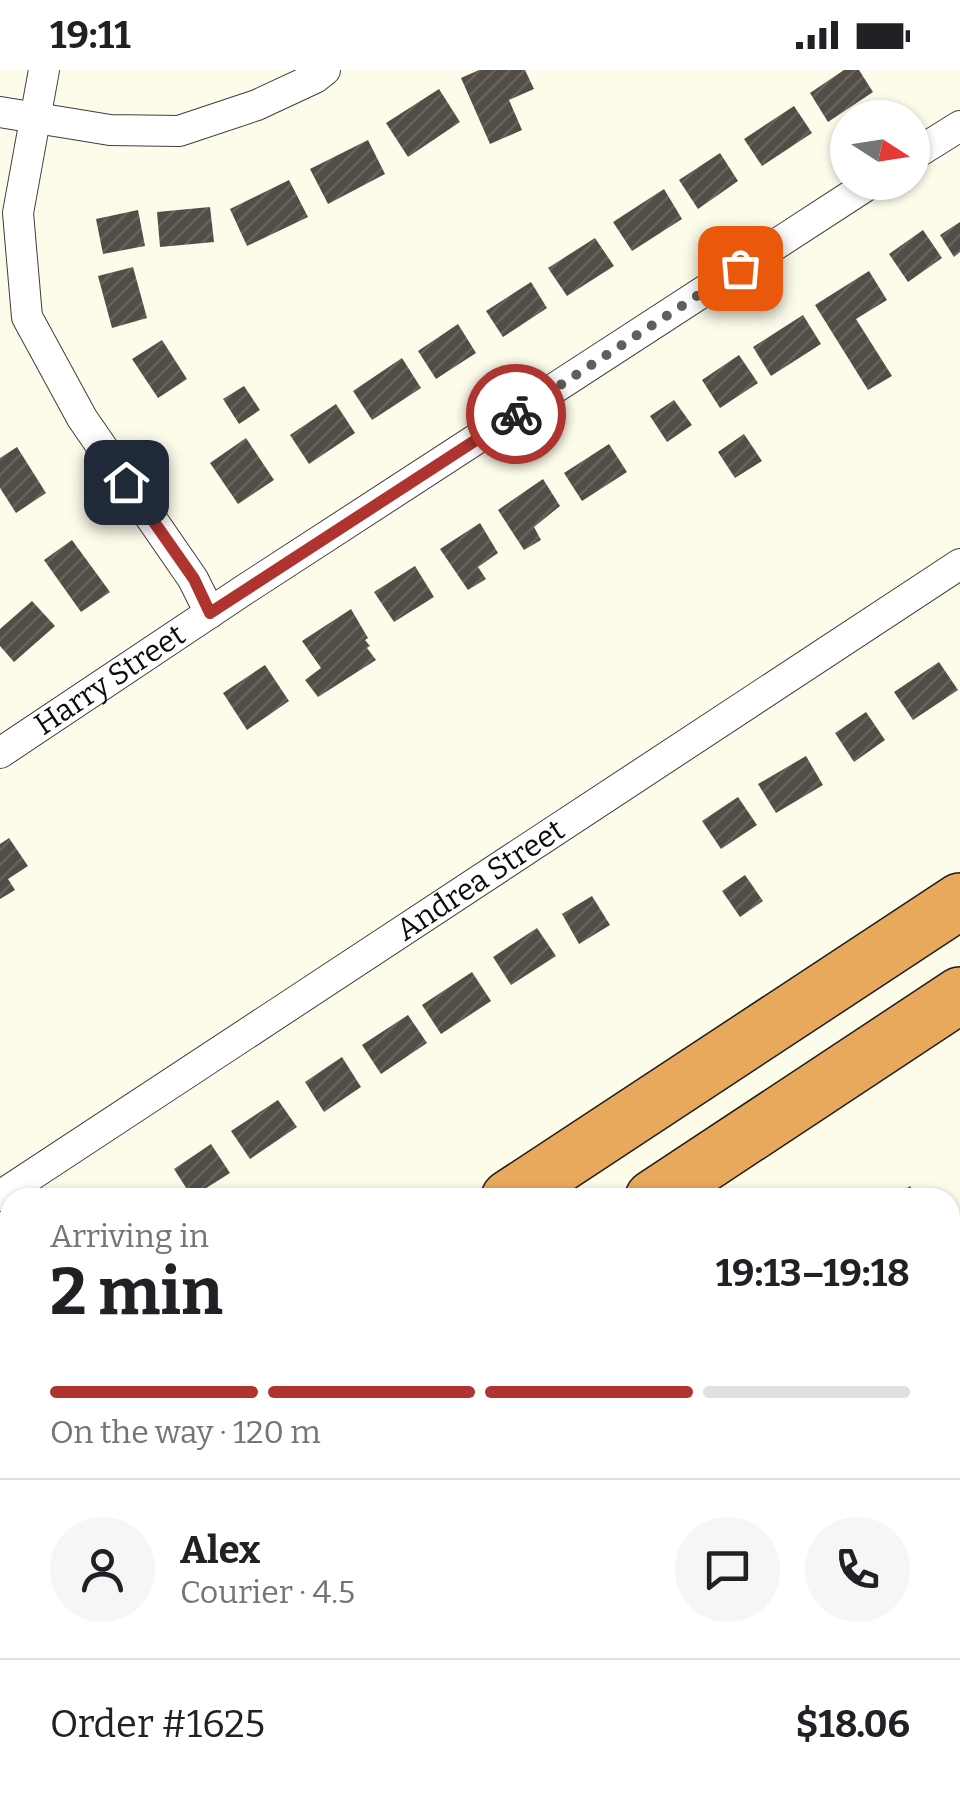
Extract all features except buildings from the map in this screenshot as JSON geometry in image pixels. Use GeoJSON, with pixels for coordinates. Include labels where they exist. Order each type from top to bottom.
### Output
{"type":"FeatureCollection","features":[{"type":"Feature","properties":{"kind":"highway"},"geometry":{"type":"LineString","coordinates":[[524,1188],[960,902]]}},
{"type":"Feature","properties":{"kind":"highway"},"geometry":{"type":"LineString","coordinates":[[668,1188],[960,995]]}},
{"type":"Feature","properties":{"kind":"street"},"geometry":{"type":"LineString","coordinates":[[44,70],[18,213],[27,317],[82,418],[194,579],[210,613]]}},
{"type":"Feature","properties":{"kind":"street"},"geometry":{"type":"LineString","coordinates":[[0,112],[110,130],[179,131],[257,105],[326,70]]}},
{"type":"Feature","properties":{"kind":"street"},"geometry":{"type":"LineString","coordinates":[[930,145],[960,126]]}},
{"type":"Feature","properties":{"kind":"street","name":"Harry Street"},"geometry":{"type":"LineString","coordinates":[[0,753],[844,200]]}},
{"type":"Feature","properties":{"kind":"street","name":"Andrea Street"},"geometry":{"type":"LineString","coordinates":[[12,1188],[960,564]]}},
{"type":"Feature","properties":{"kind":"way so far"},"geometry":{"type":"LineString","coordinates":[[516,414],[740,268]]}},
{"type":"Feature","properties":{"kind":"route"},"geometry":{"type":"LineString","coordinates":[[126,482],[194,579],[210,613],[516,414]]}}]}
